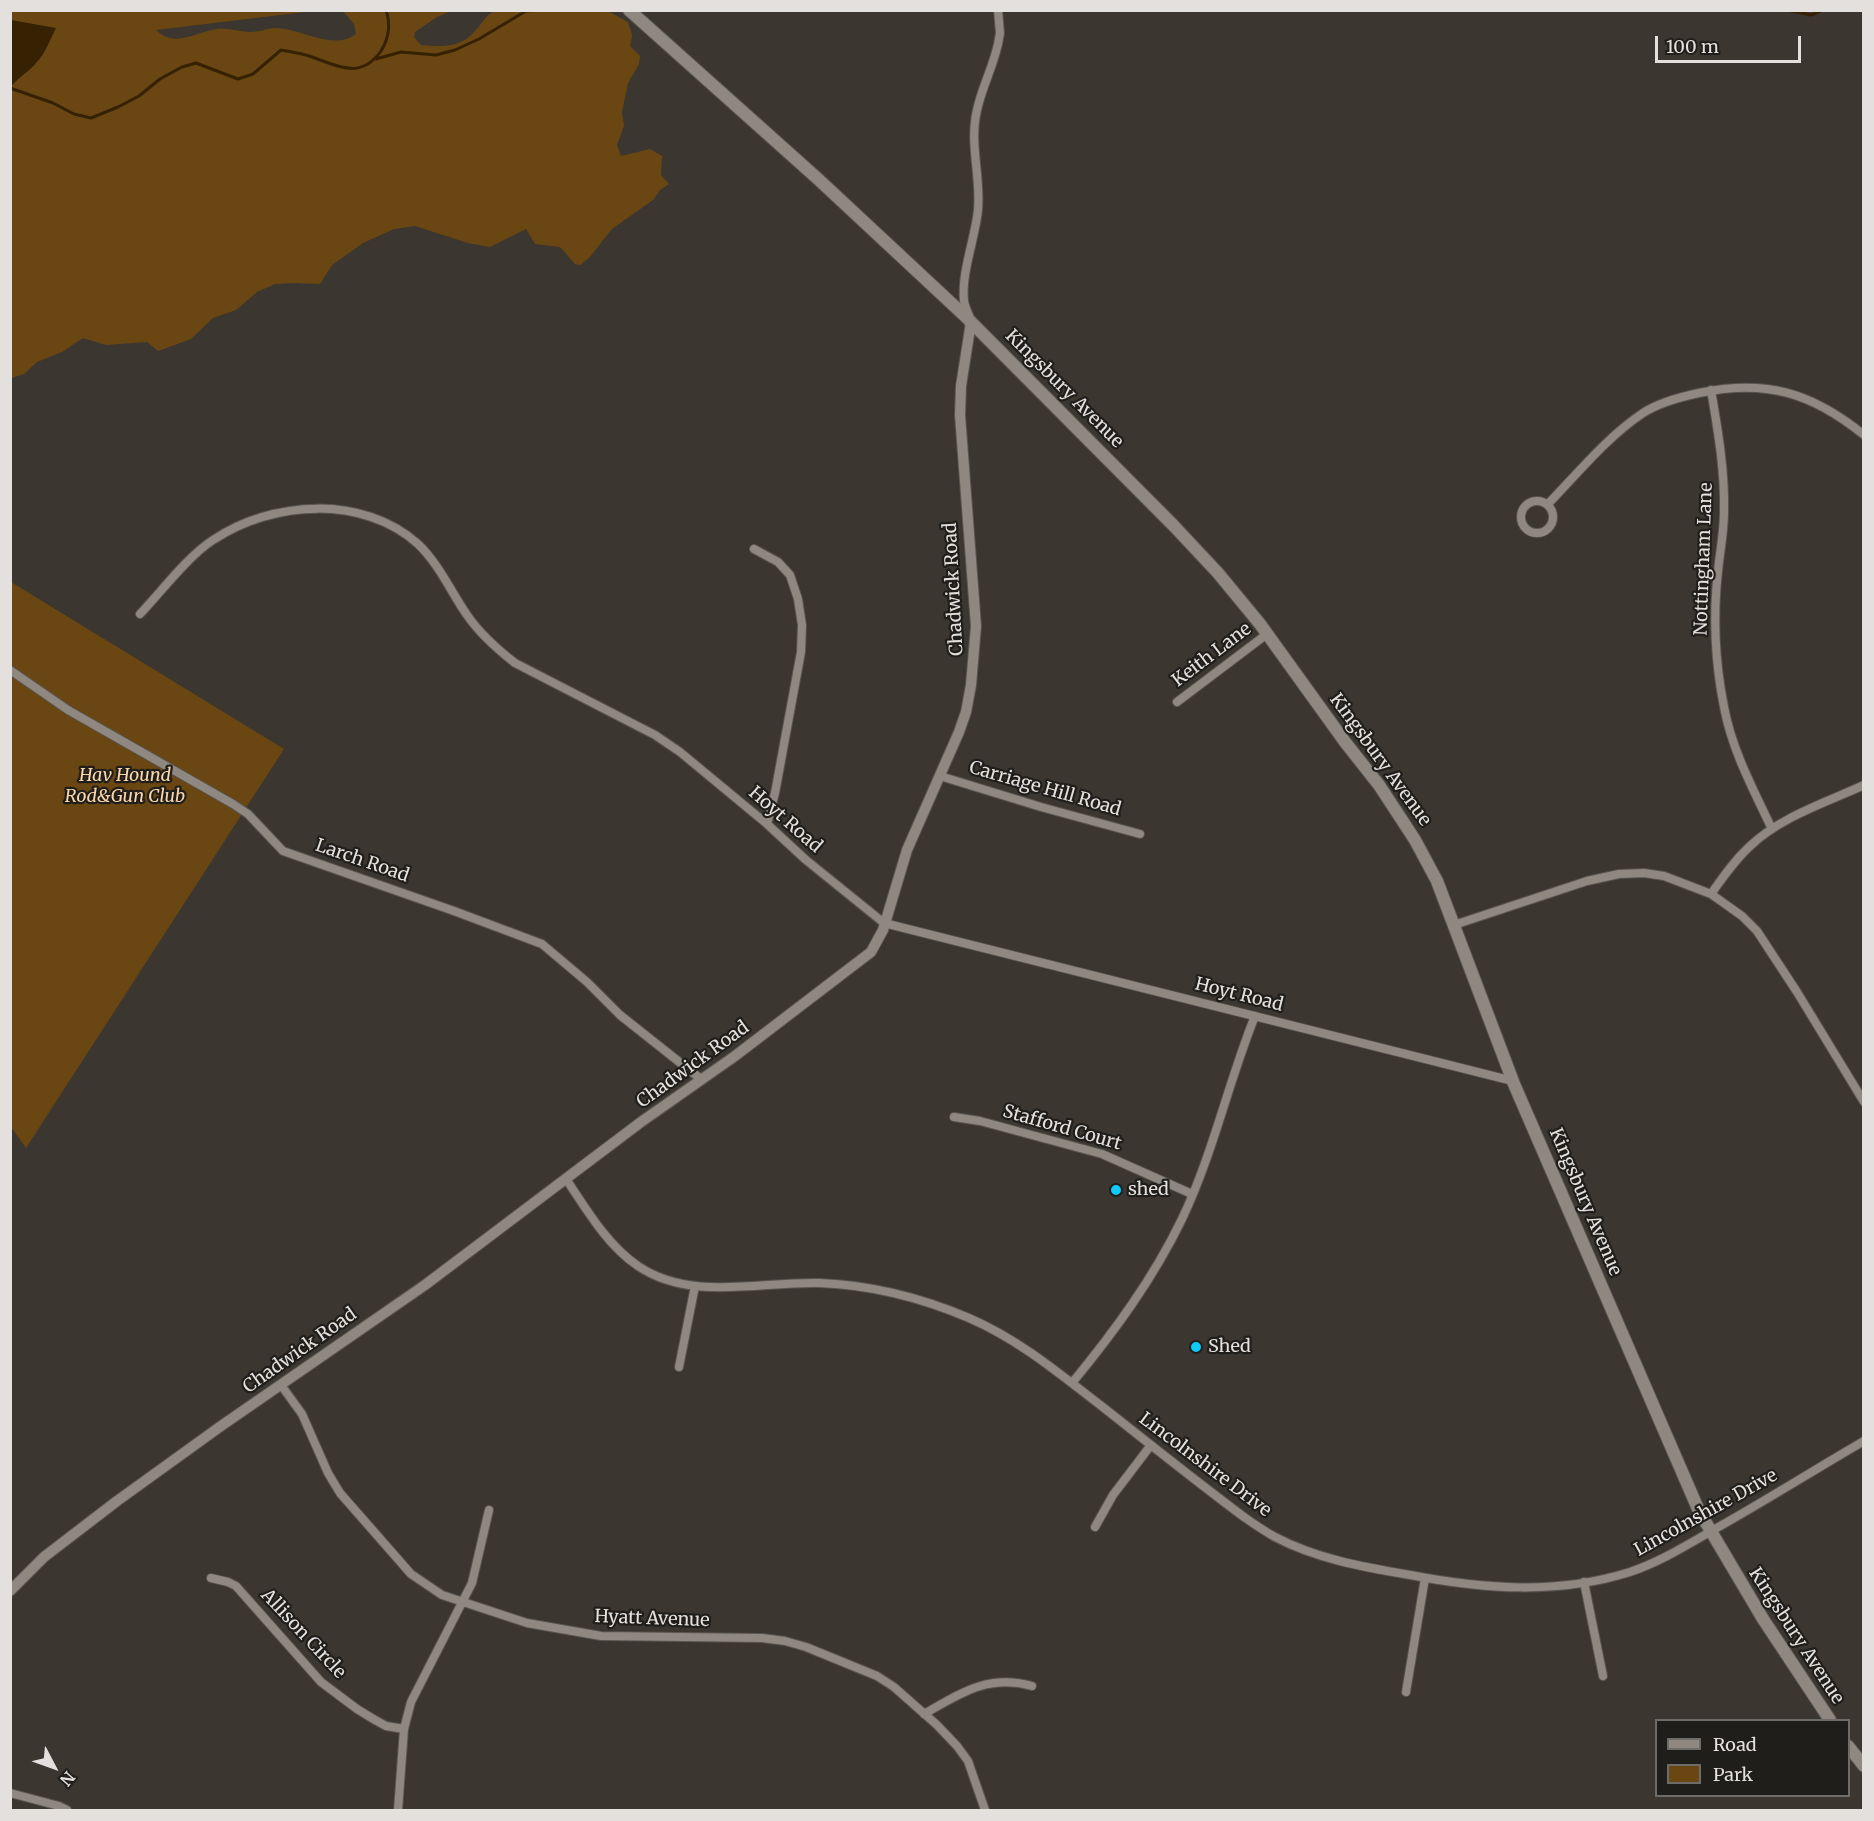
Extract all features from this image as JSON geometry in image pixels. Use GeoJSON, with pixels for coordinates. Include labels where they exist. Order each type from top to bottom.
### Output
{"type":"FeatureCollection","features":[{"type":"Feature","properties":{"kind":"main road","name":"Kingsbury Avenue"},"geometry":{"type":"LineString","coordinates":[[629,10],[818,179],[971,322],[1173,525],[1218,573],[1267,634],[1402,819],[1437,881],[1513,1081],[1675,1458],[1711,1532],[1763,1619],[1829,1719]]}},
{"type":"Feature","properties":{"kind":"main road"},"geometry":{"type":"LineString","coordinates":[[1850,1749],[1863,1766]]}},
{"type":"Feature","properties":{"kind":"street"},"geometry":{"type":"LineString","coordinates":[[971,322],[964,302],[978,211],[978,183],[973,142],[977,108],[998,44],[1000,27],[998,10]]}},
{"type":"Feature","properties":{"kind":"street","name":"Chadwick Road"},"geometry":{"type":"LineString","coordinates":[[10,1591],[44,1557],[77,1531],[188,1449],[425,1285],[865,957],[879,939],[907,850],[966,712],[975,654],[975,607],[960,415],[961,386],[971,322]]}},
{"type":"Feature","properties":{"kind":"street"},"geometry":{"type":"LineString","coordinates":[[1548,504],[1618,433],[1645,412],[1675,399],[1711,390],[1761,386],[1781,390],[1830,412],[1863,435]]}},
{"type":"Feature","properties":{"kind":"street","name":"Nottingham Lane"},"geometry":{"type":"LineString","coordinates":[[1711,390],[1721,448],[1724,487],[1723,544],[1718,569],[1715,611],[1723,704],[1728,727],[1746,776],[1772,829]]}},
{"type":"Feature","properties":{"kind":"street","name":"Hoyt Road"},"geometry":{"type":"LineString","coordinates":[[140,614],[213,540],[245,524],[278,514],[324,508],[370,516],[397,529],[418,544],[437,566],[467,616],[479,631],[515,663],[655,735],[680,752],[767,824],[806,860],[885,923],[1513,1081]]}},
{"type":"Feature","properties":{"kind":"street"},"geometry":{"type":"LineString","coordinates":[[754,549],[778,562],[790,575],[798,599],[802,625],[801,652],[775,793],[767,824]]}},
{"type":"Feature","properties":{"kind":"street","name":"Keith Lane"},"geometry":{"type":"LineString","coordinates":[[1177,702],[1267,634]]}},
{"type":"Feature","properties":{"kind":"street","name":"Larch Road"},"geometry":{"type":"LineString","coordinates":[[10,670],[68,710],[233,804],[248,814],[283,851],[454,910],[542,944],[620,1015],[702,1080]]}},
{"type":"Feature","properties":{"kind":"street","name":"Carriage Hill Road"},"geometry":{"type":"LineString","coordinates":[[940,776],[1140,834]]}},
{"type":"Feature","properties":{"kind":"street"},"geometry":{"type":"LineString","coordinates":[[1711,894],[1738,857],[1772,829],[1863,785]]}},
{"type":"Feature","properties":{"kind":"street"},"geometry":{"type":"LineString","coordinates":[[1454,925],[1587,881],[1619,874],[1644,873],[1664,876],[1711,894],[1742,916],[1756,931],[1797,992],[1863,1102]]}},
{"type":"Feature","properties":{"kind":"street"},"geometry":{"type":"LineString","coordinates":[[1072,1383],[1105,1342],[1150,1277],[1182,1218],[1215,1137],[1240,1053],[1255,1016]]}},
{"type":"Feature","properties":{"kind":"street","name":"Stafford Court"},"geometry":{"type":"LineString","coordinates":[[954,1117],[980,1121],[1102,1154],[1192,1194]]}},
{"type":"Feature","properties":{"kind":"street","name":"Lincolnshire Drive"},"geometry":{"type":"LineString","coordinates":[[566,1179],[605,1234],[627,1257],[657,1277],[684,1285],[712,1287],[821,1283],[877,1289],[930,1303],[991,1328],[1028,1350],[1212,1494],[1274,1536],[1319,1556],[1346,1563],[1425,1578],[1487,1587],[1520,1589],[1584,1582],[1631,1572],[1663,1559],[1711,1532],[1863,1441]]}},
{"type":"Feature","properties":{"kind":"street"},"geometry":{"type":"LineString","coordinates":[[680,1367],[695,1286]]}},
{"type":"Feature","properties":{"kind":"street","name":"Hyatt Avenue"},"geometry":{"type":"LineString","coordinates":[[281,1385],[302,1414],[328,1473],[340,1493],[411,1574],[442,1595],[527,1623],[601,1636],[762,1638],[806,1647],[877,1676],[894,1687],[924,1714],[957,1746],[968,1761],[985,1810]]}},
{"type":"Feature","properties":{"kind":"street"},"geometry":{"type":"LineString","coordinates":[[1095,1527],[1113,1495],[1151,1445]]}},
{"type":"Feature","properties":{"kind":"street"},"geometry":{"type":"LineString","coordinates":[[398,1810],[404,1729],[411,1702],[472,1583],[489,1510]]}},
{"type":"Feature","properties":{"kind":"street","name":"Allison Circle"},"geometry":{"type":"LineString","coordinates":[[211,1578],[236,1586],[321,1682],[375,1720],[386,1726],[404,1729]]}},
{"type":"Feature","properties":{"kind":"street"},"geometry":{"type":"LineString","coordinates":[[1406,1692],[1425,1578]]}},
{"type":"Feature","properties":{"kind":"street"},"geometry":{"type":"LineString","coordinates":[[1584,1582],[1603,1676]]}},
{"type":"Feature","properties":{"kind":"street"},"geometry":{"type":"LineString","coordinates":[[924,1714],[974,1687],[997,1682],[1032,1686]]}},
{"type":"Feature","properties":{"kind":"street"},"geometry":{"type":"LineString","coordinates":[[10,1793],[67,1810]]}},
{"type":"Feature","properties":{"kind":"green space"},"geometry":{"type":"Polygon","coordinates":[[[11,11],[313,11],[156,30],[163,35],[178,39],[218,29],[256,32],[274,28],[337,41],[356,34],[354,24],[343,11],[451,11],[437,17],[415,32],[414,37],[421,45],[436,46],[463,41],[495,11],[608,11],[628,22],[632,35],[630,46],[640,56],[639,64],[628,83],[622,112],[624,126],[617,145],[621,156],[650,149],[662,156],[661,175],[669,184],[660,190],[653,200],[612,229],[589,258],[580,265],[575,264],[560,247],[535,244],[526,229],[490,247],[468,243],[415,226],[394,229],[363,243],[332,265],[320,284],[275,284],[257,292],[236,310],[213,318],[191,339],[158,351],[147,342],[106,345],[83,338],[62,352],[37,362],[24,374],[11,378],[11,87],[16,78],[35,65],[11,46],[11,11]]]}},
{"type":"Feature","properties":{"kind":"green space","name":"Hav Hound Rod&Gun Club"},"geometry":{"type":"Polygon","coordinates":[[[11,582],[284,749],[26,1148],[11,1127],[11,582]]]}},
{"type":"Feature","properties":{"kind":"shaded area"},"geometry":{"type":"Polygon","coordinates":[[[11,20],[56,28],[39,59],[11,87],[11,20]]]}},
{"type":"Feature","properties":{"kind":"waterway"},"geometry":{"type":"LineString","coordinates":[[10,88],[53,103],[74,114],[91,118],[139,96],[160,79],[182,67],[196,63],[238,79],[253,74],[281,50],[306,55],[338,66],[356,68],[365,66],[373,60],[384,46],[389,26],[386,10]]}},
{"type":"Feature","properties":{"kind":"waterway"},"geometry":{"type":"LineString","coordinates":[[376,59],[401,52],[436,55],[455,50],[479,39],[526,11],[549,10]]}},
{"type":"Feature","properties":{"kind":"waterway"},"geometry":{"type":"LineString","coordinates":[[1787,10],[1811,15],[1823,10]]}},
{"type":"Feature","properties":{"kind":"place","name":"shed"},"geometry":{"type":"Point","coordinates":[1116,1190]}},
{"type":"Feature","properties":{"kind":"place","name":"Shed"},"geometry":{"type":"Point","coordinates":[1196,1347]}}]}
